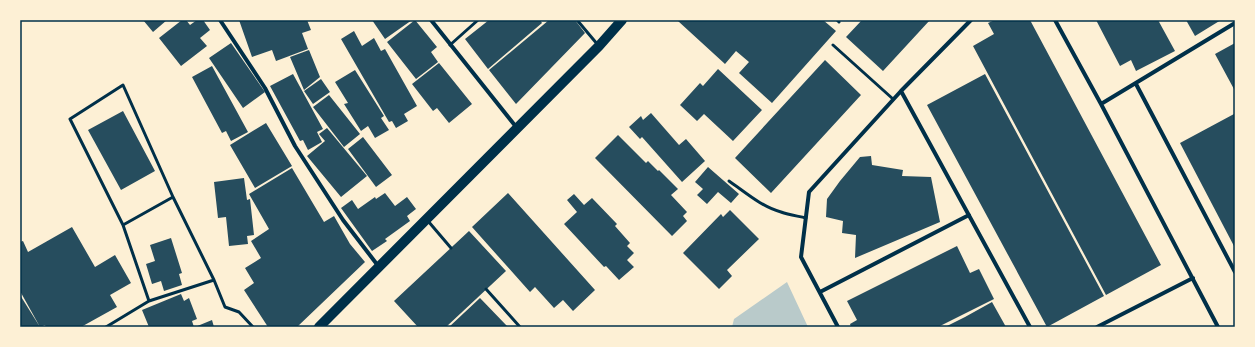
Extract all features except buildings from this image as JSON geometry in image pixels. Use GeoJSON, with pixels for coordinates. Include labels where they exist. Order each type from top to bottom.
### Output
{"type":"FeatureCollection","features":[{"type":"Feature","properties":{"kind":"main road"},"geometry":{"type":"LineString","coordinates":[[319,327],[599,46],[622,20]]}},
{"type":"Feature","properties":{"kind":"street"},"geometry":{"type":"LineString","coordinates":[[220,20],[265,88],[295,146],[343,220],[380,267]]}},
{"type":"Feature","properties":{"kind":"street"},"geometry":{"type":"LineString","coordinates":[[431,20],[517,128]]}},
{"type":"Feature","properties":{"kind":"street"},"geometry":{"type":"LineString","coordinates":[[838,327],[801,257],[809,192],[901,91],[971,20]]}},
{"type":"Feature","properties":{"kind":"street"},"geometry":{"type":"LineString","coordinates":[[1055,20],[1101,104],[1218,327]]}},
{"type":"Feature","properties":{"kind":"street"},"geometry":{"type":"LineString","coordinates":[[1101,104],[1235,23]]}},
{"type":"Feature","properties":{"kind":"street"},"geometry":{"type":"LineString","coordinates":[[1136,84],[1235,272]]}},
{"type":"Feature","properties":{"kind":"street"},"geometry":{"type":"LineString","coordinates":[[901,91],[1030,327]]}},
{"type":"Feature","properties":{"kind":"street"},"geometry":{"type":"LineString","coordinates":[[820,292],[969,215]]}},
{"type":"Feature","properties":{"kind":"street"},"geometry":{"type":"LineString","coordinates":[[1097,327],[1193,278]]}},
{"type":"Feature","properties":{"kind":"lane"},"geometry":{"type":"LineString","coordinates":[[450,45],[478,20]]}},
{"type":"Feature","properties":{"kind":"lane"},"geometry":{"type":"LineString","coordinates":[[577,20],[599,46]]}},
{"type":"Feature","properties":{"kind":"lane"},"geometry":{"type":"LineString","coordinates":[[833,45],[893,100]]}},
{"type":"Feature","properties":{"kind":"lane"},"geometry":{"type":"LineString","coordinates":[[149,301],[123,225],[70,119],[124,84],[173,196],[226,307],[239,312],[253,327]]}},
{"type":"Feature","properties":{"kind":"lane"},"geometry":{"type":"LineString","coordinates":[[729,181],[770,208],[806,218]]}},
{"type":"Feature","properties":{"kind":"lane"},"geometry":{"type":"LineString","coordinates":[[123,225],[173,196]]}},
{"type":"Feature","properties":{"kind":"lane"},"geometry":{"type":"LineString","coordinates":[[427,220],[451,248]]}},
{"type":"Feature","properties":{"kind":"lane"},"geometry":{"type":"LineString","coordinates":[[106,327],[149,301],[214,280]]}},
{"type":"Feature","properties":{"kind":"lane"},"geometry":{"type":"LineString","coordinates":[[486,289],[520,327]]}},
{"type":"Feature","properties":{"kind":"shaded area"},"geometry":{"type":"Polygon","coordinates":[[[787,282],[808,327],[732,327],[734,319],[787,282]]]}}]}
